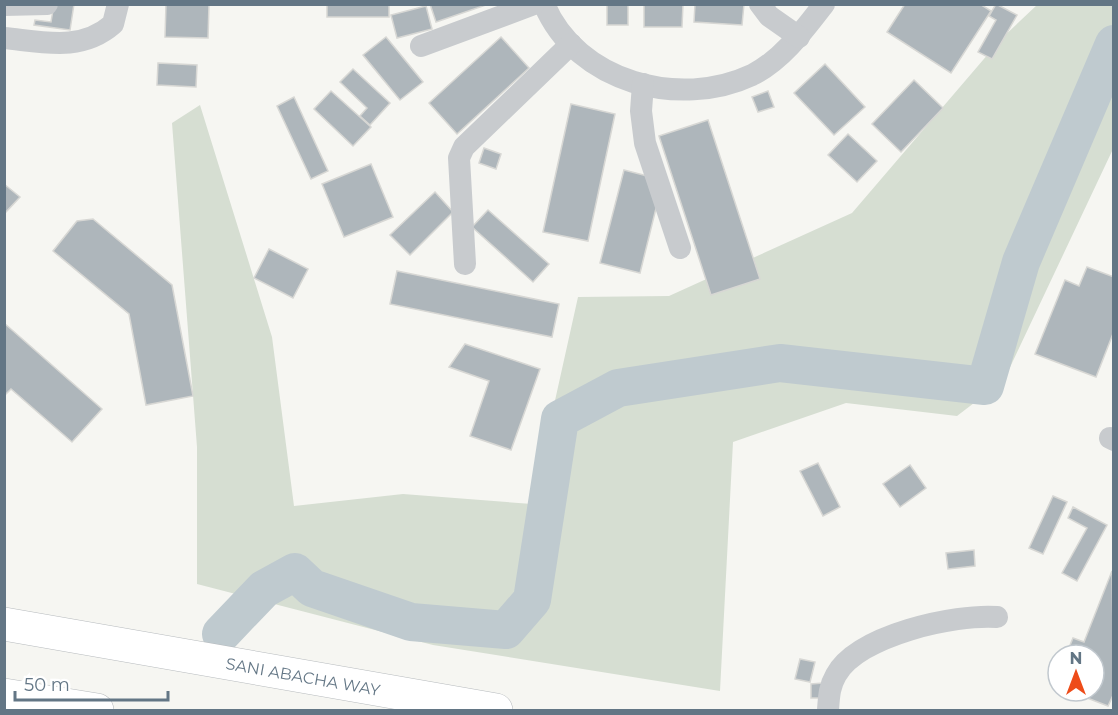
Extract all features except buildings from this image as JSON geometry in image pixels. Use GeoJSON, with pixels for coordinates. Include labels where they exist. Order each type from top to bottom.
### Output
{"type":"FeatureCollection","features":[{"type":"Feature","properties":{"kind":"highway","name":"SANI ABACHA WAY"},"geometry":{"type":"LineString","coordinates":[[4,624],[496,711]]}},
{"type":"Feature","properties":{"kind":"highway"},"geometry":{"type":"LineString","coordinates":[[4,694],[97,711]]}},
{"type":"Feature","properties":{"kind":"street"},"geometry":{"type":"LineString","coordinates":[[4,5],[47,4]]}},
{"type":"Feature","properties":{"kind":"street"},"geometry":{"type":"LineString","coordinates":[[4,38],[49,42],[87,41],[113,24],[118,4]]}},
{"type":"Feature","properties":{"kind":"street"},"geometry":{"type":"LineString","coordinates":[[421,46],[534,4]]}},
{"type":"Feature","properties":{"kind":"street"},"geometry":{"type":"LineString","coordinates":[[544,4],[571,44],[614,76],[660,89],[711,90],[753,74],[799,37],[824,4]]}},
{"type":"Feature","properties":{"kind":"street"},"geometry":{"type":"LineString","coordinates":[[760,4],[769,15],[799,37]]}},
{"type":"Feature","properties":{"kind":"street"},"geometry":{"type":"LineString","coordinates":[[465,264],[459,158],[464,147],[571,44]]}},
{"type":"Feature","properties":{"kind":"street"},"geometry":{"type":"LineString","coordinates":[[643,84],[641,111],[645,143],[680,248]]}},
{"type":"Feature","properties":{"kind":"street"},"geometry":{"type":"LineString","coordinates":[[828,711],[829,691],[837,672],[857,654],[897,634],[933,622],[976,616],[997,617]]}},
{"type":"Feature","properties":{"kind":"shaded area"},"geometry":{"type":"Polygon","coordinates":[[[1037,5],[1113,5],[1113,149],[1004,380],[957,416],[846,403],[733,442],[720,691],[433,645],[197,584],[197,447],[172,123],[200,105],[272,337],[294,506],[403,494],[532,504],[578,297],[669,296],[852,213],[1001,39],[1037,5]]]}},
{"type":"Feature","properties":{"kind":"waterway"},"geometry":{"type":"LineString","coordinates":[[221,634],[264,589],[295,572],[312,588],[411,622],[506,630],[532,600],[560,419],[618,388],[780,363],[985,386],[1021,262],[1114,44]]}}]}
